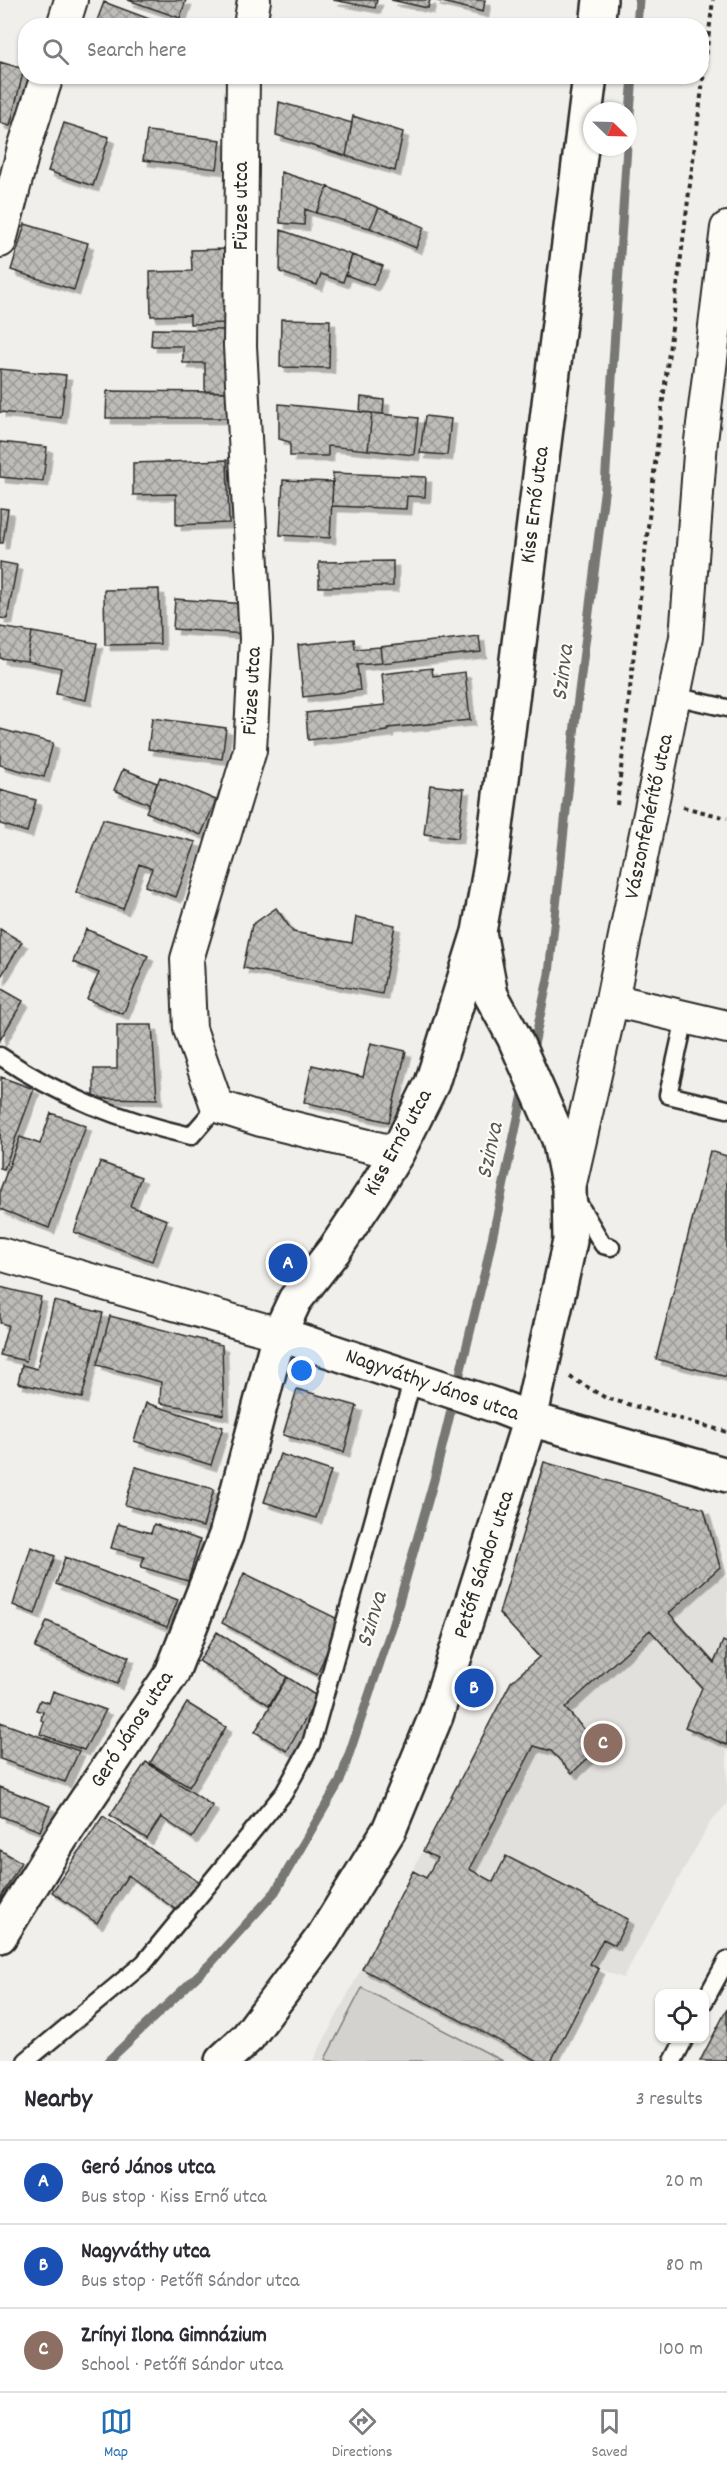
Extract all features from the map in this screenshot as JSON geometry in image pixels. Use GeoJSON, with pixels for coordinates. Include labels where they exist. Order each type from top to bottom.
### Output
{"type":"FeatureCollection","features":[{"type":"Feature","properties":{"kind":"street"},"geometry":{"type":"LineString","coordinates":[[65,18],[71,0]]}},
{"type":"Feature","properties":{"kind":"street"},"geometry":{"type":"LineString","coordinates":[[251,18],[254,0]]}},
{"type":"Feature","properties":{"kind":"street"},"geometry":{"type":"LineString","coordinates":[[598,18],[600,0]]}},
{"type":"Feature","properties":{"kind":"street"},"geometry":{"type":"LineString","coordinates":[[0,241],[24,148],[44,84]]}},
{"type":"Feature","properties":{"kind":"street","name":"Füzes utca"},"geometry":{"type":"LineString","coordinates":[[217,1106],[190,1029],[187,959],[250,750],[256,639],[240,346],[243,84]]}},
{"type":"Feature","properties":{"kind":"street","name":"Kiss Ernő utca"},"geometry":{"type":"LineString","coordinates":[[279,1334],[295,1300],[335,1249],[397,1153],[432,1083],[479,932],[492,860],[589,84]]}},
{"type":"Feature","properties":{"kind":"street","name":"Vászonfehérítő utca"},"geometry":{"type":"LineString","coordinates":[[569,1188],[612,1000],[686,637],[701,441],[727,228]]}},
{"type":"Feature","properties":{"kind":"street","name":"Vászonfehérítő utca"},"geometry":{"type":"LineString","coordinates":[[701,441],[721,410],[727,412]]}},
{"type":"Feature","properties":{"kind":"street","name":"Kiss Ernő utca"},"geometry":{"type":"LineString","coordinates":[[479,932],[492,995],[514,1037],[559,1139]]}},
{"type":"Feature","properties":{"kind":"street"},"geometry":{"type":"LineString","coordinates":[[612,1000],[727,1027]]}},
{"type":"Feature","properties":{"kind":"street"},"geometry":{"type":"LineString","coordinates":[[217,1106],[261,1120],[397,1153]]}},
{"type":"Feature","properties":{"kind":"street","name":"Petőfi Sándor utca"},"geometry":{"type":"LineString","coordinates":[[222,2061],[248,2037],[323,1936],[389,1830],[436,1716],[530,1419],[570,1241],[569,1188],[559,1139]]}},
{"type":"Feature","properties":{"kind":"street","name":"Nagyváthy János utca"},"geometry":{"type":"LineString","coordinates":[[0,1254],[279,1334],[530,1419],[727,1475]]}},
{"type":"Feature","properties":{"kind":"street","name":"Geró János utca"},"geometry":{"type":"LineString","coordinates":[[0,1936],[61,1839],[172,1673],[226,1535],[279,1334]]}},
{"type":"Feature","properties":{"kind":"lane"},"geometry":{"type":"LineString","coordinates":[[674,696],[727,708]]}},
{"type":"Feature","properties":{"kind":"lane"},"geometry":{"type":"LineString","coordinates":[[685,1018],[668,1095],[727,1109]]}},
{"type":"Feature","properties":{"kind":"lane"},"geometry":{"type":"LineString","coordinates":[[0,1056],[20,1070],[89,1106],[149,1127],[191,1136],[217,1106]]}},
{"type":"Feature","properties":{"kind":"lane"},"geometry":{"type":"LineString","coordinates":[[569,1188],[603,1245],[611,1246]]}},
{"type":"Feature","properties":{"kind":"lane"},"geometry":{"type":"LineString","coordinates":[[26,2061],[144,1963],[284,1793],[311,1744],[423,1381]]}},
{"type":"Feature","properties":{"kind":"lane"},"geometry":{"type":"LineString","coordinates":[[709,1994],[727,1960]]}},
{"type":"Feature","properties":{"kind":"lane"},"geometry":{"type":"LineString","coordinates":[[673,2061],[682,2043]]}},
{"type":"Feature","properties":{"kind":"path"},"geometry":{"type":"LineString","coordinates":[[709,32],[713,0]]}},
{"type":"Feature","properties":{"kind":"path"},"geometry":{"type":"LineString","coordinates":[[617,808],[656,452],[702,84]]}},
{"type":"Feature","properties":{"kind":"path"},"geometry":{"type":"LineString","coordinates":[[682,807],[727,818]]}},
{"type":"Feature","properties":{"kind":"path"},"geometry":{"type":"LineString","coordinates":[[570,1377],[606,1398],[727,1432]]}},
{"type":"Feature","properties":{"kind":"shaded area"},"geometry":{"type":"Polygon","coordinates":[[[544,1462],[704,1509],[720,1567],[727,1580],[727,1804],[711,1821],[623,1978],[599,1969],[551,2061],[313,2061],[511,1682],[539,1657],[499,1613],[544,1462]]]}},
{"type":"Feature","properties":{"kind":"shaded area"},"geometry":{"type":"Polygon","coordinates":[[[362,1988],[503,2061],[329,2061],[325,2059],[362,1988]]]}},
{"type":"Feature","properties":{"kind":"building"},"geometry":{"type":"Polygon","coordinates":[[[128,0],[186,0],[180,18],[128,0]]]}},
{"type":"Feature","properties":{"kind":"building"},"geometry":{"type":"Polygon","coordinates":[[[333,0],[377,0],[375,8],[333,0]]]}},
{"type":"Feature","properties":{"kind":"building"},"geometry":{"type":"Polygon","coordinates":[[[391,0],[430,0],[428,8],[391,0]]]}},
{"type":"Feature","properties":{"kind":"building"},"geometry":{"type":"Polygon","coordinates":[[[434,0],[485,0],[483,12],[434,0]]]}},
{"type":"Feature","properties":{"kind":"building"},"geometry":{"type":"Polygon","coordinates":[[[104,2],[147,18],[98,18],[104,2]]]}},
{"type":"Feature","properties":{"kind":"building"},"geometry":{"type":"Polygon","coordinates":[[[0,62],[18,67],[18,84],[20,84],[10,126],[0,123],[0,62]]]}},
{"type":"Feature","properties":{"kind":"building"},"geometry":{"type":"Polygon","coordinates":[[[279,102],[352,123],[346,156],[276,135],[279,102]]]}},
{"type":"Feature","properties":{"kind":"building"},"geometry":{"type":"Polygon","coordinates":[[[353,116],[403,132],[395,171],[346,156],[353,116]]]}},
{"type":"Feature","properties":{"kind":"building"},"geometry":{"type":"Polygon","coordinates":[[[64,123],[109,137],[93,186],[48,171],[64,123]]]}},
{"type":"Feature","properties":{"kind":"building"},"geometry":{"type":"Polygon","coordinates":[[[147,131],[221,140],[217,169],[143,160],[147,131]]]}},
{"type":"Feature","properties":{"kind":"building"},"geometry":{"type":"Polygon","coordinates":[[[281,172],[328,187],[316,213],[305,209],[304,225],[280,223],[281,172]]]}},
{"type":"Feature","properties":{"kind":"building"},"geometry":{"type":"Polygon","coordinates":[[[328,187],[379,208],[370,228],[316,213],[328,187]]]}},
{"type":"Feature","properties":{"kind":"building"},"geometry":{"type":"Polygon","coordinates":[[[379,208],[424,227],[416,248],[370,228],[379,208]]]}},
{"type":"Feature","properties":{"kind":"building"},"geometry":{"type":"Polygon","coordinates":[[[25,224],[88,243],[74,290],[11,270],[25,224]]]}},
{"type":"Feature","properties":{"kind":"building"},"geometry":{"type":"Polygon","coordinates":[[[281,230],[352,255],[343,282],[321,274],[317,285],[280,272],[281,230]]]}},
{"type":"Feature","properties":{"kind":"building"},"geometry":{"type":"Polygon","coordinates":[[[226,249],[229,323],[190,324],[190,315],[151,316],[150,272],[192,271],[191,250],[226,249]]]}},
{"type":"Feature","properties":{"kind":"building"},"geometry":{"type":"Polygon","coordinates":[[[352,255],[383,266],[373,285],[346,275],[352,255]]]}},
{"type":"Feature","properties":{"kind":"building"},"geometry":{"type":"Polygon","coordinates":[[[281,319],[330,320],[329,368],[280,367],[281,319]]]}},
{"type":"Feature","properties":{"kind":"building"},"geometry":{"type":"Polygon","coordinates":[[[152,329],[228,330],[227,392],[205,391],[205,363],[183,363],[183,346],[151,346],[152,329]]]}},
{"type":"Feature","properties":{"kind":"building"},"geometry":{"type":"Polygon","coordinates":[[[0,369],[66,375],[61,418],[0,412],[0,369]]]}},
{"type":"Feature","properties":{"kind":"building"},"geometry":{"type":"Polygon","coordinates":[[[107,391],[227,392],[227,418],[106,418],[107,391]]]}},
{"type":"Feature","properties":{"kind":"building"},"geometry":{"type":"Polygon","coordinates":[[[361,397],[384,400],[383,414],[360,412],[361,397]]]}},
{"type":"Feature","properties":{"kind":"building"},"geometry":{"type":"Polygon","coordinates":[[[279,404],[372,413],[368,450],[328,446],[328,456],[290,456],[290,442],[279,439],[279,404]]]}},
{"type":"Feature","properties":{"kind":"building"},"geometry":{"type":"Polygon","coordinates":[[[372,413],[418,418],[414,455],[368,450],[372,413]]]}},
{"type":"Feature","properties":{"kind":"building"},"geometry":{"type":"Polygon","coordinates":[[[425,416],[451,419],[447,455],[420,453],[425,416]]]}},
{"type":"Feature","properties":{"kind":"building"},"geometry":{"type":"Polygon","coordinates":[[[0,442],[47,447],[43,481],[0,477],[0,442]]]}},
{"type":"Feature","properties":{"kind":"building"},"geometry":{"type":"Polygon","coordinates":[[[227,460],[229,523],[176,525],[176,494],[133,495],[133,463],[227,460]]]}},
{"type":"Feature","properties":{"kind":"building"},"geometry":{"type":"Polygon","coordinates":[[[333,473],[426,477],[425,497],[407,496],[406,509],[332,506],[333,473]]]}},
{"type":"Feature","properties":{"kind":"building"},"geometry":{"type":"Polygon","coordinates":[[[283,480],[333,482],[330,538],[280,535],[283,480]]]}},
{"type":"Feature","properties":{"kind":"building"},"geometry":{"type":"Polygon","coordinates":[[[0,508],[8,509],[3,543],[0,543],[0,508]]]}},
{"type":"Feature","properties":{"kind":"building"},"geometry":{"type":"Polygon","coordinates":[[[393,561],[393,586],[319,587],[319,562],[393,561]]]}},
{"type":"Feature","properties":{"kind":"building"},"geometry":{"type":"Polygon","coordinates":[[[0,562],[17,565],[7,619],[0,618],[0,562]]]}},
{"type":"Feature","properties":{"kind":"building"},"geometry":{"type":"Polygon","coordinates":[[[159,589],[160,644],[105,645],[104,590],[159,589]]]}},
{"type":"Feature","properties":{"kind":"building"},"geometry":{"type":"Polygon","coordinates":[[[175,599],[247,604],[245,634],[173,629],[175,599]]]}},
{"type":"Feature","properties":{"kind":"building"},"geometry":{"type":"Polygon","coordinates":[[[0,627],[32,632],[27,661],[0,658],[0,627]]]}},
{"type":"Feature","properties":{"kind":"building"},"geometry":{"type":"Polygon","coordinates":[[[32,632],[97,643],[86,700],[56,694],[61,668],[27,661],[32,632]]]}},
{"type":"Feature","properties":{"kind":"building"},"geometry":{"type":"Polygon","coordinates":[[[479,636],[481,652],[382,663],[380,647],[479,636]]]}},
{"type":"Feature","properties":{"kind":"building"},"geometry":{"type":"Polygon","coordinates":[[[354,639],[355,649],[380,647],[382,663],[357,665],[360,690],[303,697],[298,645],[354,639]]]}},
{"type":"Feature","properties":{"kind":"building"},"geometry":{"type":"Polygon","coordinates":[[[432,668],[433,676],[465,672],[470,720],[388,728],[388,731],[308,740],[306,713],[385,705],[382,674],[432,668]]]}},
{"type":"Feature","properties":{"kind":"building"},"geometry":{"type":"Polygon","coordinates":[[[152,718],[226,728],[222,759],[148,749],[152,718]]]}},
{"type":"Feature","properties":{"kind":"building"},"geometry":{"type":"Polygon","coordinates":[[[0,729],[53,743],[44,777],[0,765],[0,729]]]}},
{"type":"Feature","properties":{"kind":"building"},"geometry":{"type":"Polygon","coordinates":[[[123,769],[157,783],[149,804],[114,790],[123,769]]]}},
{"type":"Feature","properties":{"kind":"building"},"geometry":{"type":"Polygon","coordinates":[[[160,777],[216,800],[201,835],[146,812],[160,777]]]}},
{"type":"Feature","properties":{"kind":"building"},"geometry":{"type":"Polygon","coordinates":[[[430,785],[464,789],[458,838],[424,834],[430,785]]]}},
{"type":"Feature","properties":{"kind":"building"},"geometry":{"type":"Polygon","coordinates":[[[0,790],[36,800],[27,832],[0,824],[0,790]]]}},
{"type":"Feature","properties":{"kind":"building"},"geometry":{"type":"Polygon","coordinates":[[[103,819],[196,842],[176,897],[145,886],[152,869],[139,864],[123,909],[76,892],[103,819]]]}},
{"type":"Feature","properties":{"kind":"building"},"geometry":{"type":"Polygon","coordinates":[[[276,908],[293,932],[352,943],[356,917],[395,925],[382,994],[243,968],[252,925],[276,908]]]}},
{"type":"Feature","properties":{"kind":"building"},"geometry":{"type":"Polygon","coordinates":[[[0,929],[22,942],[0,978],[0,929]]]}},
{"type":"Feature","properties":{"kind":"building"},"geometry":{"type":"Polygon","coordinates":[[[86,929],[148,956],[123,1014],[87,999],[99,973],[73,962],[86,929]]]}},
{"type":"Feature","properties":{"kind":"building"},"geometry":{"type":"Polygon","coordinates":[[[0,988],[23,1001],[0,1040],[0,988]]]}},
{"type":"Feature","properties":{"kind":"building"},"geometry":{"type":"Polygon","coordinates":[[[117,1025],[152,1025],[157,1099],[94,1098],[94,1069],[117,1069],[117,1025]]]}},
{"type":"Feature","properties":{"kind":"building"},"geometry":{"type":"Polygon","coordinates":[[[371,1043],[406,1051],[389,1122],[304,1102],[312,1065],[363,1077],[371,1043]]]}},
{"type":"Feature","properties":{"kind":"building"},"geometry":{"type":"Polygon","coordinates":[[[1,1077],[34,1089],[4,1169],[0,1168],[1,1077]]]}},
{"type":"Feature","properties":{"kind":"building"},"geometry":{"type":"Polygon","coordinates":[[[51,1113],[86,1126],[49,1228],[0,1209],[0,1190],[20,1137],[40,1144],[51,1113]]]}},
{"type":"Feature","properties":{"kind":"building"},"geometry":{"type":"Polygon","coordinates":[[[710,1151],[727,1156],[727,1377],[656,1359],[710,1151]]]}},
{"type":"Feature","properties":{"kind":"building"},"geometry":{"type":"Polygon","coordinates":[[[100,1162],[141,1177],[130,1206],[167,1220],[152,1261],[74,1232],[100,1162]]]}},
{"type":"Feature","properties":{"kind":"building"},"geometry":{"type":"Polygon","coordinates":[[[0,1287],[41,1297],[26,1361],[0,1355],[8,1325],[0,1323],[0,1287]]]}},
{"type":"Feature","properties":{"kind":"building"},"geometry":{"type":"Polygon","coordinates":[[[54,1301],[103,1313],[82,1398],[18,1383],[22,1365],[37,1369],[54,1301]]]}},
{"type":"Feature","properties":{"kind":"building"},"geometry":{"type":"Polygon","coordinates":[[[110,1316],[222,1345],[224,1415],[160,1403],[161,1382],[97,1365],[110,1316]]]}},
{"type":"Feature","properties":{"kind":"building"},"geometry":{"type":"Polygon","coordinates":[[[297,1389],[357,1406],[344,1452],[283,1435],[297,1389]]]}},
{"type":"Feature","properties":{"kind":"building"},"geometry":{"type":"Polygon","coordinates":[[[146,1403],[223,1427],[211,1465],[134,1441],[146,1403]]]}},
{"type":"Feature","properties":{"kind":"building"},"geometry":{"type":"Polygon","coordinates":[[[280,1454],[331,1471],[316,1518],[264,1502],[280,1454]]]}},
{"type":"Feature","properties":{"kind":"building"},"geometry":{"type":"Polygon","coordinates":[[[544,1462],[704,1509],[720,1567],[669,1613],[714,1663],[723,1641],[727,1643],[727,1745],[685,1727],[702,1688],[650,1630],[565,1708],[600,1747],[572,1773],[551,1751],[534,1746],[469,1869],[493,1882],[506,1856],[628,1919],[615,1945],[603,1939],[590,1964],[599,1969],[551,2061],[538,2061],[362,1969],[413,1871],[426,1878],[437,1858],[423,1851],[511,1682],[539,1657],[499,1613],[544,1462]]]}},
{"type":"Feature","properties":{"kind":"building"},"geometry":{"type":"Polygon","coordinates":[[[136,1467],[214,1489],[203,1527],[125,1505],[136,1467]]]}},
{"type":"Feature","properties":{"kind":"building"},"geometry":{"type":"Polygon","coordinates":[[[118,1524],[151,1533],[154,1524],[200,1540],[188,1581],[141,1567],[144,1557],[111,1548],[118,1524]]]}},
{"type":"Feature","properties":{"kind":"building"},"geometry":{"type":"Polygon","coordinates":[[[31,1547],[55,1556],[35,1614],[13,1605],[31,1547]]]}},
{"type":"Feature","properties":{"kind":"building"},"geometry":{"type":"Polygon","coordinates":[[[65,1557],[178,1600],[167,1627],[56,1584],[65,1557]]]}},
{"type":"Feature","properties":{"kind":"building"},"geometry":{"type":"Polygon","coordinates":[[[244,1573],[340,1620],[317,1675],[222,1623],[244,1573]]]}},
{"type":"Feature","properties":{"kind":"building"},"geometry":{"type":"Polygon","coordinates":[[[47,1621],[129,1657],[117,1684],[35,1648],[47,1621]]]}},
{"type":"Feature","properties":{"kind":"building"},"geometry":{"type":"Polygon","coordinates":[[[217,1632],[287,1677],[269,1705],[199,1661],[217,1632]]]}},
{"type":"Feature","properties":{"kind":"building"},"geometry":{"type":"Polygon","coordinates":[[[287,1677],[318,1697],[287,1751],[255,1732],[287,1677]]]}},
{"type":"Feature","properties":{"kind":"building"},"geometry":{"type":"Polygon","coordinates":[[[53,1691],[106,1710],[84,1750],[40,1734],[44,1722],[41,1720],[43,1712],[36,1710],[40,1700],[49,1703],[53,1691]]]}},
{"type":"Feature","properties":{"kind":"building"},"geometry":{"type":"Polygon","coordinates":[[[187,1703],[226,1727],[189,1787],[150,1763],[187,1703]]]}},
{"type":"Feature","properties":{"kind":"building"},"geometry":{"type":"Polygon","coordinates":[[[0,1722],[79,1751],[65,1782],[0,1759],[0,1722]]]}},
{"type":"Feature","properties":{"kind":"building"},"geometry":{"type":"Polygon","coordinates":[[[146,1762],[213,1806],[192,1838],[161,1817],[147,1839],[110,1815],[146,1762]]]}},
{"type":"Feature","properties":{"kind":"building"},"geometry":{"type":"Polygon","coordinates":[[[0,1787],[50,1806],[40,1831],[0,1816],[0,1787]]]}},
{"type":"Feature","properties":{"kind":"building"},"geometry":{"type":"Polygon","coordinates":[[[103,1816],[201,1884],[179,1912],[128,1875],[97,1923],[52,1892],[103,1816]]]}},
{"type":"Feature","properties":{"kind":"building"},"geometry":{"type":"Polygon","coordinates":[[[0,1850],[21,1862],[0,1899],[0,1850]]]}},
{"type":"Feature","properties":{"kind":"building"},"geometry":{"type":"Polygon","coordinates":[[[727,2009],[727,2061],[700,2061],[727,2009]]]}},
{"type":"Feature","properties":{"kind":"waterway","name":"Szinva"},"geometry":{"type":"LineString","coordinates":[[638,18],[639,0]]}},
{"type":"Feature","properties":{"kind":"waterway","name":"Szinva"},"geometry":{"type":"LineString","coordinates":[[631,102],[632,84]]}},
{"type":"Feature","properties":{"kind":"waterway","name":"Szinva"},"geometry":{"type":"LineString","coordinates":[[532,1054],[549,974],[576,715],[605,486],[626,156]]}},
{"type":"Feature","properties":{"kind":"waterway","name":"Szinva"},"geometry":{"type":"LineString","coordinates":[[108,2061],[211,1963],[275,1892],[340,1781],[392,1627],[434,1480],[486,1267],[525,1085]]}},
{"type":"Feature","properties":{"kind":"place","name":"Geró János utca"},"geometry":{"type":"Point","coordinates":[288,1263]}},
{"type":"Feature","properties":{"kind":"place","name":"Nagyváthy utca"},"geometry":{"type":"Point","coordinates":[474,1688]}},
{"type":"Feature","properties":{"kind":"place","name":"Zrínyi Ilona Gimnázium"},"geometry":{"type":"Point","coordinates":[603,1743]}}]}
